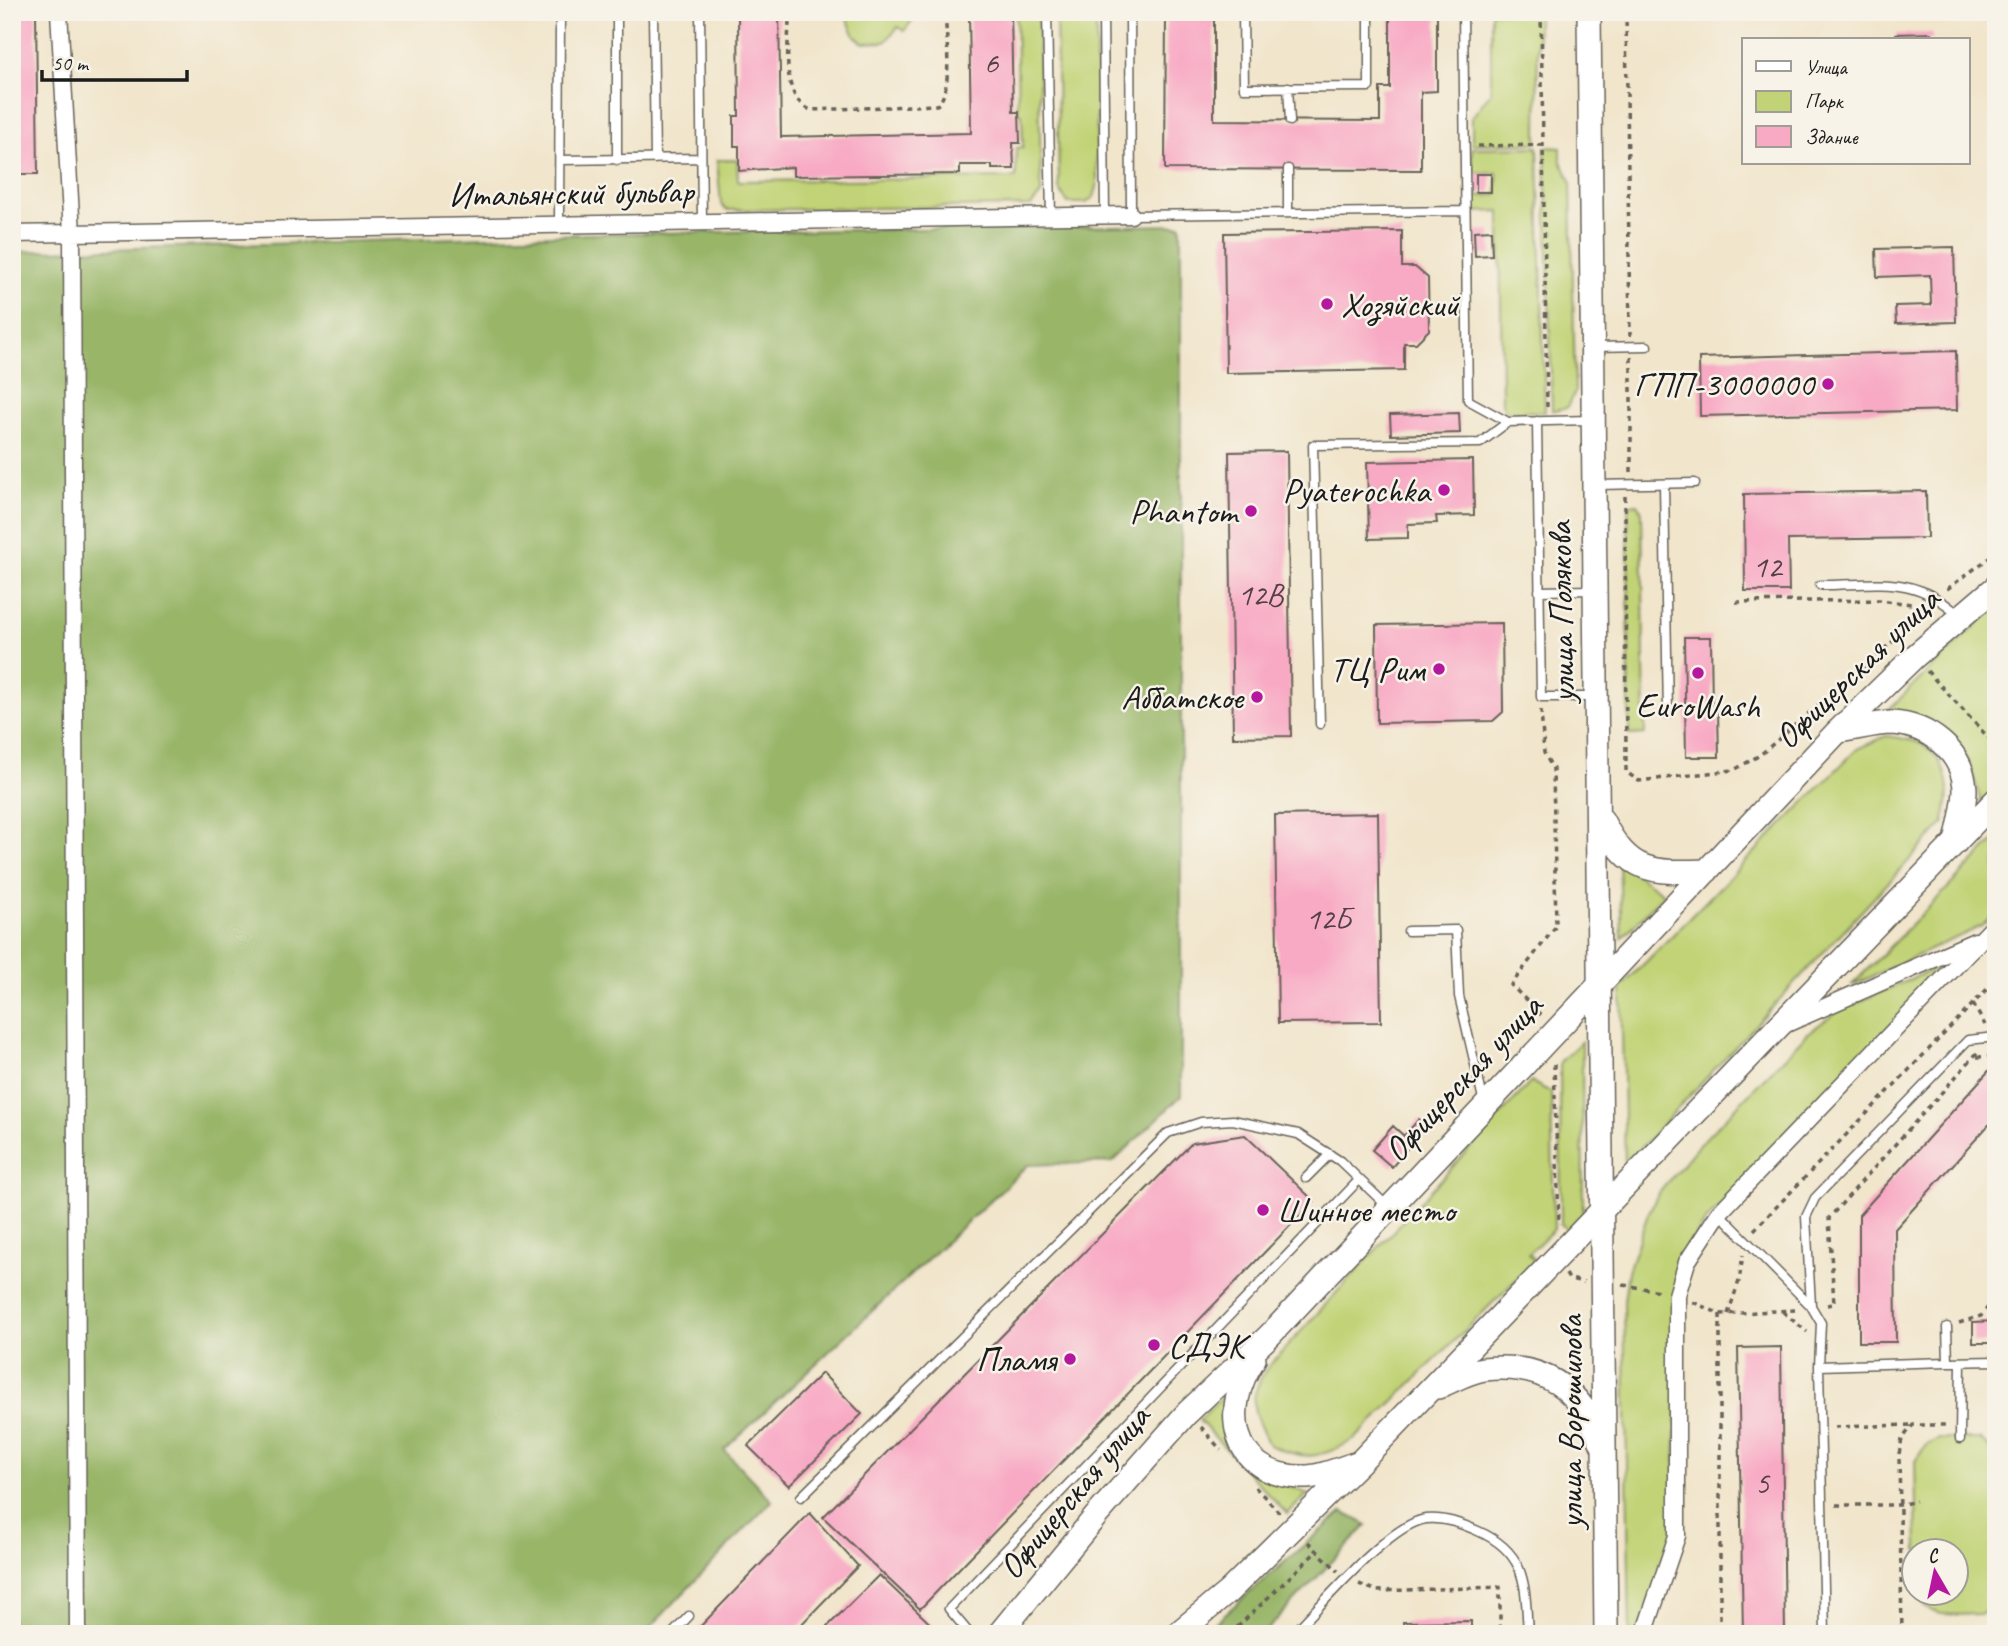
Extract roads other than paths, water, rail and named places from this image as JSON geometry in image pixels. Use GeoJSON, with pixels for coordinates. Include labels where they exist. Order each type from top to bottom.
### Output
{"type":"FeatureCollection","features":[{"type":"Feature","properties":{"kind":"main road","name":"улица Полякова"},"geometry":{"type":"LineString","coordinates":[[1589,12],[1602,1210]]}},
{"type":"Feature","properties":{"kind":"main road","name":"Офицерская улица"},"geometry":{"type":"LineString","coordinates":[[999,1634],[1096,1516],[1187,1413],[1269,1336],[1838,731],[1914,657],[1996,587]]}},
{"type":"Feature","properties":{"kind":"main road"},"geometry":{"type":"LineString","coordinates":[[1838,731],[1891,723],[1923,730],[1939,740],[1955,757],[1965,789],[1956,842]]}},
{"type":"Feature","properties":{"kind":"main road"},"geometry":{"type":"LineString","coordinates":[[1177,1634],[1228,1592],[1360,1462],[1996,800]]}},
{"type":"Feature","properties":{"kind":"main road"},"geometry":{"type":"LineString","coordinates":[[1599,814],[1614,845],[1633,863],[1666,873],[1707,871]]}},
{"type":"Feature","properties":{"kind":"main road","name":"улица Ворошилова"},"geometry":{"type":"LineString","coordinates":[[1602,1210],[1606,1634]]}},
{"type":"Feature","properties":{"kind":"main road"},"geometry":{"type":"LineString","coordinates":[[1269,1336],[1242,1377],[1233,1412],[1242,1447],[1266,1470],[1300,1478],[1330,1473],[1360,1462]]}},
{"type":"Feature","properties":{"kind":"main road"},"geometry":{"type":"LineString","coordinates":[[1427,1392],[1481,1369],[1518,1368],[1563,1384],[1592,1419],[1605,1453]]}},
{"type":"Feature","properties":{"kind":"street"},"geometry":{"type":"LineString","coordinates":[[59,12],[72,233],[78,1634]]}},
{"type":"Feature","properties":{"kind":"street","name":"Итальянский бульвар"},"geometry":{"type":"LineString","coordinates":[[12,234],[1131,215]]}},
{"type":"Feature","properties":{"kind":"street"},"geometry":{"type":"LineString","coordinates":[[1644,1634],[1677,1536],[1677,1295],[1687,1262],[1719,1213],[1996,924]]}},
{"type":"Feature","properties":{"kind":"street"},"geometry":{"type":"LineString","coordinates":[[1776,1029],[1982,938]]}},
{"type":"Feature","properties":{"kind":"lane"},"geometry":{"type":"LineString","coordinates":[[559,225],[561,12]]}},
{"type":"Feature","properties":{"kind":"lane"},"geometry":{"type":"LineString","coordinates":[[617,12],[617,160]]}},
{"type":"Feature","properties":{"kind":"lane"},"geometry":{"type":"LineString","coordinates":[[653,12],[655,159]]}},
{"type":"Feature","properties":{"kind":"lane"},"geometry":{"type":"LineString","coordinates":[[700,12],[702,223]]}},
{"type":"Feature","properties":{"kind":"lane"},"geometry":{"type":"LineString","coordinates":[[1047,12],[1051,217]]}},
{"type":"Feature","properties":{"kind":"lane"},"geometry":{"type":"LineString","coordinates":[[1103,12],[1105,216]]}},
{"type":"Feature","properties":{"kind":"lane"},"geometry":{"type":"LineString","coordinates":[[1130,12],[1131,215],[1464,211]]}},
{"type":"Feature","properties":{"kind":"lane"},"geometry":{"type":"LineString","coordinates":[[1243,12],[1244,88],[1369,87],[1369,12]]}},
{"type":"Feature","properties":{"kind":"lane"},"geometry":{"type":"LineString","coordinates":[[1463,12],[1468,400],[1508,422],[1594,420]]}},
{"type":"Feature","properties":{"kind":"lane"},"geometry":{"type":"LineString","coordinates":[[1289,87],[1290,121]]}},
{"type":"Feature","properties":{"kind":"lane"},"geometry":{"type":"LineString","coordinates":[[560,160],[701,158]]}},
{"type":"Feature","properties":{"kind":"lane"},"geometry":{"type":"LineString","coordinates":[[1288,169],[1288,214]]}},
{"type":"Feature","properties":{"kind":"lane"},"geometry":{"type":"LineString","coordinates":[[1593,346],[1647,346]]}},
{"type":"Feature","properties":{"kind":"lane"},"geometry":{"type":"LineString","coordinates":[[1537,421],[1541,697],[1597,697]]}},
{"type":"Feature","properties":{"kind":"lane"},"geometry":{"type":"LineString","coordinates":[[1320,724],[1313,445],[1480,443],[1508,422]]}},
{"type":"Feature","properties":{"kind":"lane"},"geometry":{"type":"LineString","coordinates":[[1594,485],[1695,483]]}},
{"type":"Feature","properties":{"kind":"lane"},"geometry":{"type":"LineString","coordinates":[[1664,484],[1668,714]]}},
{"type":"Feature","properties":{"kind":"lane"},"geometry":{"type":"LineString","coordinates":[[1820,584],[1911,585],[1938,596],[1960,616]]}},
{"type":"Feature","properties":{"kind":"lane"},"geometry":{"type":"LineString","coordinates":[[1539,591],[1596,590]]}},
{"type":"Feature","properties":{"kind":"lane"},"geometry":{"type":"LineString","coordinates":[[1408,931],[1456,930],[1459,996],[1484,1106]]}},
{"type":"Feature","properties":{"kind":"lane"},"geometry":{"type":"LineString","coordinates":[[1811,1306],[1806,1217],[1815,1198],[1968,1040],[1996,1037]]}},
{"type":"Feature","properties":{"kind":"lane"},"geometry":{"type":"LineString","coordinates":[[801,1497],[1168,1133],[1201,1122],[1233,1120],[1298,1134],[1330,1154],[1389,1208]]}},
{"type":"Feature","properties":{"kind":"lane"},"geometry":{"type":"LineString","coordinates":[[1306,1178],[1330,1154]]}},
{"type":"Feature","properties":{"kind":"lane"},"geometry":{"type":"LineString","coordinates":[[970,1634],[949,1609],[1359,1181]]}},
{"type":"Feature","properties":{"kind":"lane"},"geometry":{"type":"LineString","coordinates":[[1719,1213],[1811,1306],[1821,1323],[1819,1366],[1825,1634]]}},
{"type":"Feature","properties":{"kind":"lane"},"geometry":{"type":"LineString","coordinates":[[1947,1327],[1948,1362]]}},
{"type":"Feature","properties":{"kind":"lane"},"geometry":{"type":"LineString","coordinates":[[1819,1366],[1996,1361]]}},
{"type":"Feature","properties":{"kind":"lane"},"geometry":{"type":"LineString","coordinates":[[1960,1439],[1961,1362]]}},
{"type":"Feature","properties":{"kind":"lane"},"geometry":{"type":"LineString","coordinates":[[1293,1634],[1393,1532],[1426,1519],[1455,1521],[1501,1542],[1523,1574],[1528,1634]]}},
{"type":"Feature","properties":{"kind":"lane"},"geometry":{"type":"LineString","coordinates":[[672,1634],[690,1616]]}},
{"type":"Feature","properties":{"kind":"place","name":"Хозяйский"},"geometry":{"type":"Point","coordinates":[1327,304]}},
{"type":"Feature","properties":{"kind":"place","name":"ГПП-3000000"},"geometry":{"type":"Point","coordinates":[1828,384]}},
{"type":"Feature","properties":{"kind":"place","name":"Pyaterochka"},"geometry":{"type":"Point","coordinates":[1444,490]}},
{"type":"Feature","properties":{"kind":"place","name":"Phantom"},"geometry":{"type":"Point","coordinates":[1251,511]}},
{"type":"Feature","properties":{"kind":"place","name":"ТЦ Рим"},"geometry":{"type":"Point","coordinates":[1439,669]}},
{"type":"Feature","properties":{"kind":"place","name":"EuroWash"},"geometry":{"type":"Point","coordinates":[1698,673]}},
{"type":"Feature","properties":{"kind":"place","name":"Аббатское"},"geometry":{"type":"Point","coordinates":[1257,697]}},
{"type":"Feature","properties":{"kind":"place","name":"Шинное место"},"geometry":{"type":"Point","coordinates":[1263,1210]}},
{"type":"Feature","properties":{"kind":"place","name":"СДЭК"},"geometry":{"type":"Point","coordinates":[1154,1345]}},
{"type":"Feature","properties":{"kind":"place","name":"Пламя"},"geometry":{"type":"Point","coordinates":[1070,1359]}}]}
